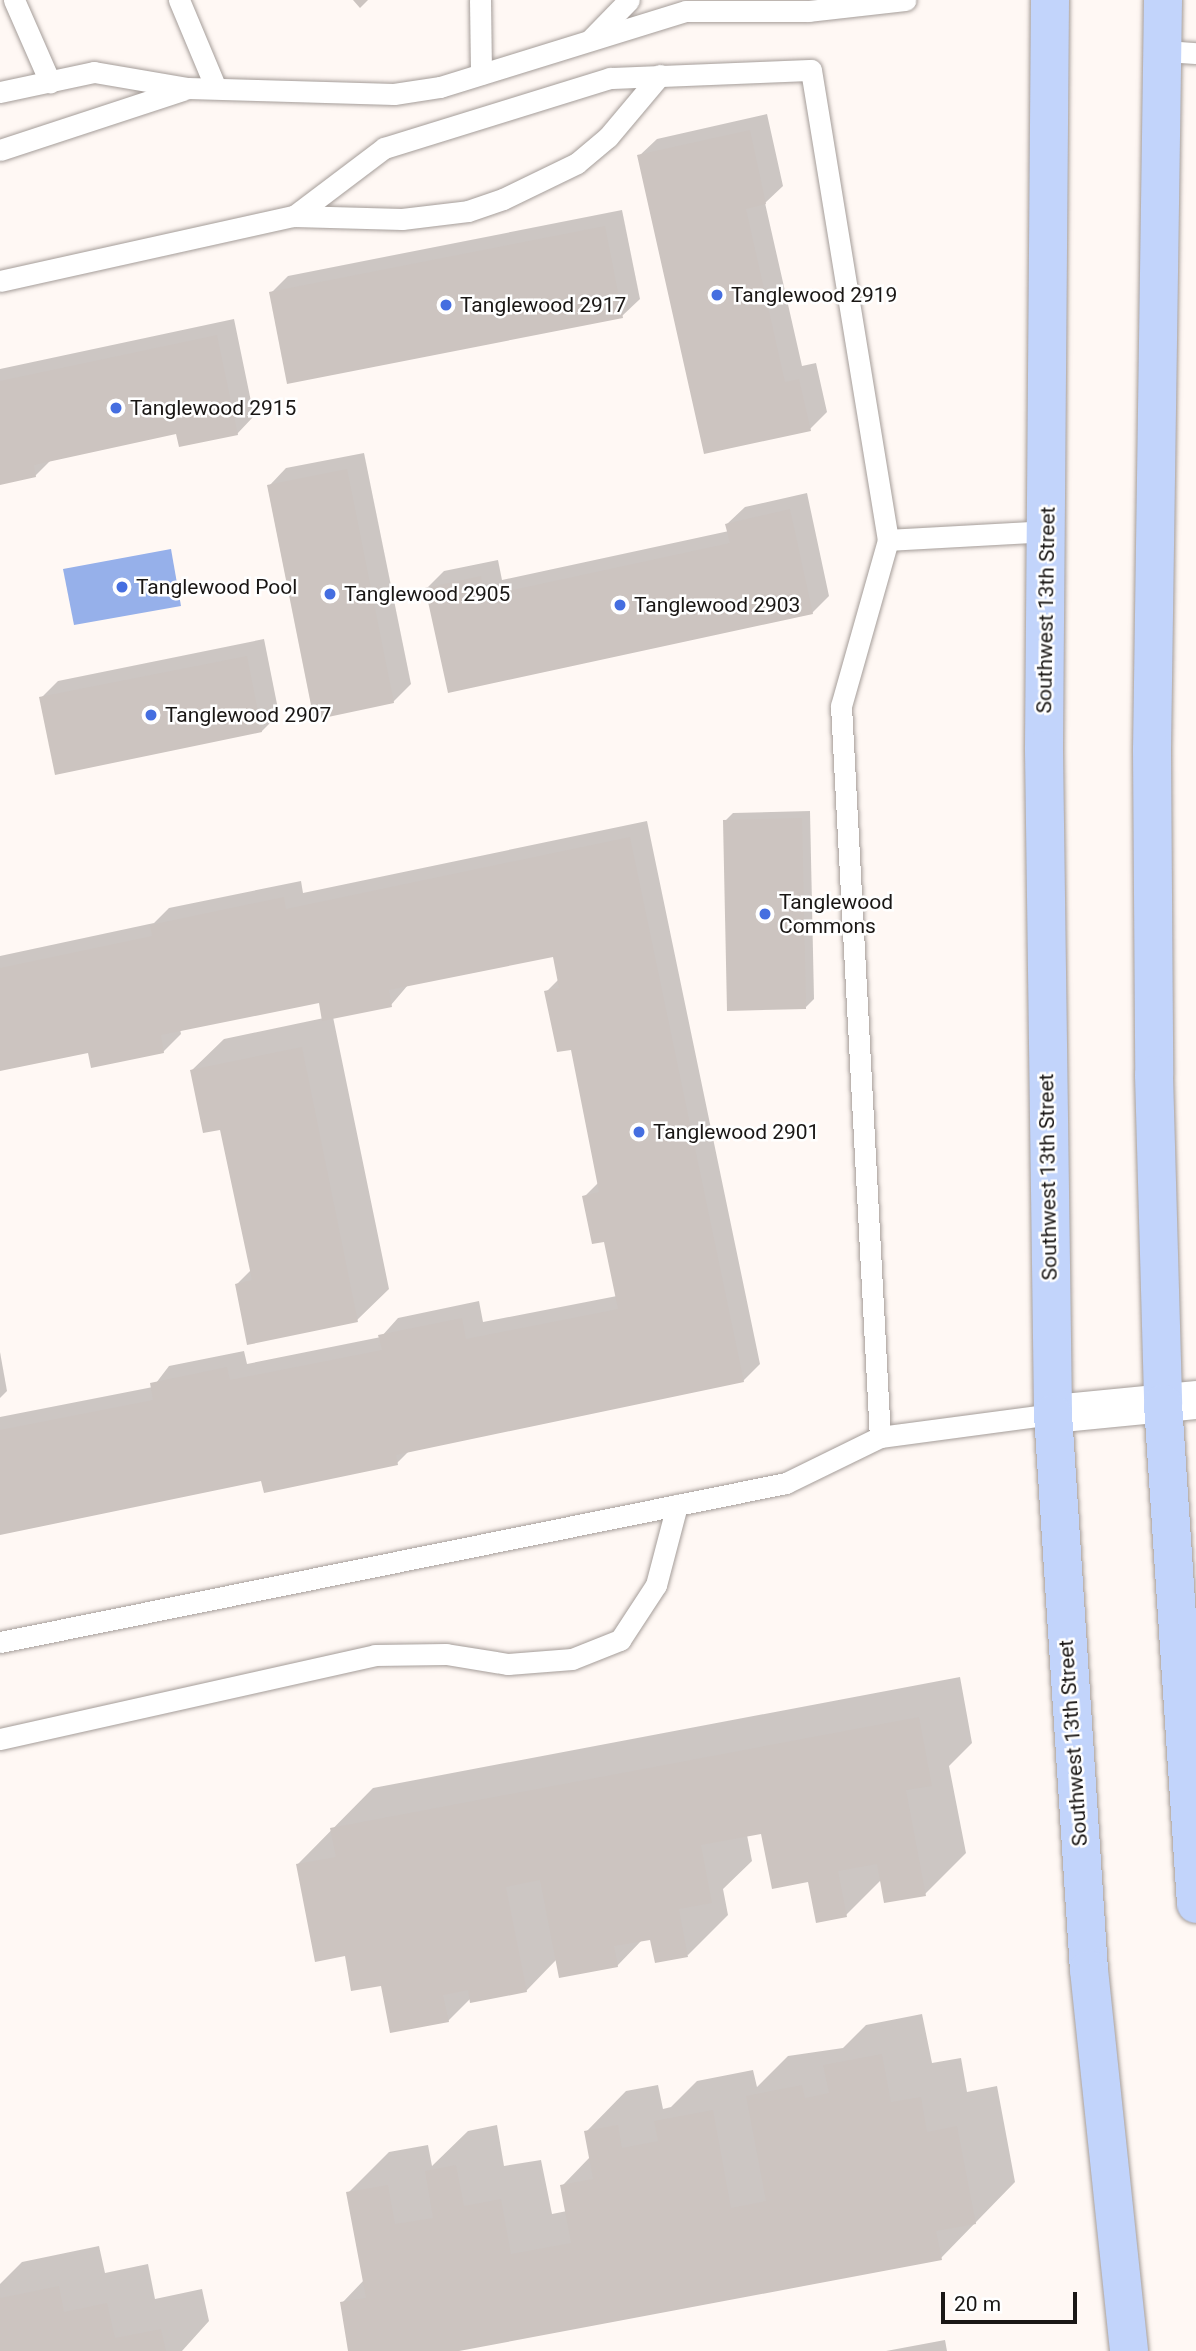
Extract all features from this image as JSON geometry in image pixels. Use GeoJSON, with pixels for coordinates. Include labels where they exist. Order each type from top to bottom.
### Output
{"type":"FeatureCollection","features":[{"type":"Feature","properties":{"kind":"main road","name":"Southwest 13th Street"},"geometry":{"type":"LineString","coordinates":[[1050,0],[1045,1078],[1053,1414],[1089,1970],[1129,2351]]}},
{"type":"Feature","properties":{"kind":"main road"},"geometry":{"type":"LineString","coordinates":[[1163,0],[1180,52],[1152,750],[1180,1402],[1196,1904]]}},
{"type":"Feature","properties":{"kind":"street"},"geometry":{"type":"LineString","coordinates":[[1053,1414],[1180,1402]]}},
{"type":"Feature","properties":{"kind":"lane"},"geometry":{"type":"LineString","coordinates":[[14,0],[50,82]]}},
{"type":"Feature","properties":{"kind":"lane"},"geometry":{"type":"LineString","coordinates":[[179,0],[215,86]]}},
{"type":"Feature","properties":{"kind":"lane"},"geometry":{"type":"LineString","coordinates":[[481,0],[481,74]]}},
{"type":"Feature","properties":{"kind":"lane"},"geometry":{"type":"LineString","coordinates":[[588,41],[629,0]]}},
{"type":"Feature","properties":{"kind":"lane"},"geometry":{"type":"LineString","coordinates":[[0,92],[94,72],[188,88],[215,86],[394,94],[439,87],[686,11],[809,11],[905,0]]}},
{"type":"Feature","properties":{"kind":"lane"},"geometry":{"type":"LineString","coordinates":[[294,216],[384,148],[610,78],[811,70],[888,540],[841,706],[880,1437]]}},
{"type":"Feature","properties":{"kind":"lane"},"geometry":{"type":"LineString","coordinates":[[0,281],[294,216],[402,219],[468,211],[503,199],[577,163],[608,137],[660,75]]}},
{"type":"Feature","properties":{"kind":"lane"},"geometry":{"type":"LineString","coordinates":[[0,150],[188,88]]}},
{"type":"Feature","properties":{"kind":"lane"},"geometry":{"type":"LineString","coordinates":[[888,540],[1048,530]]}},
{"type":"Feature","properties":{"kind":"lane"},"geometry":{"type":"LineString","coordinates":[[0,1642],[786,1483],[880,1437],[1053,1414]]}},
{"type":"Feature","properties":{"kind":"lane"},"geometry":{"type":"LineString","coordinates":[[0,1739],[375,1655],[446,1654],[508,1664],[572,1659],[620,1640],[656,1585],[677,1505]]}},
{"type":"Feature","properties":{"kind":"water","name":"Tanglewood Pool"},"geometry":{"type":"Polygon","coordinates":[[[171,549],[181,606],[74,625],[63,569],[171,549]]]}},
{"type":"Feature","properties":{"kind":"building"},"geometry":{"type":"Polygon","coordinates":[[[353,0],[368,0],[360,8],[353,0]]]}},
{"type":"Feature","properties":{"kind":"building","name":"Tanglewood 2919"},"geometry":{"type":"Polygon","coordinates":[[[750,130],[766,204],[746,209],[785,382],[799,379],[811,431],[704,454],[637,155],[750,130]]]}},
{"type":"Feature","properties":{"kind":"building","name":"Tanglewood 2917"},"geometry":{"type":"Polygon","coordinates":[[[605,226],[623,318],[287,384],[269,292],[605,226]]]}},
{"type":"Feature","properties":{"kind":"building","name":"Tanglewood 2915"},"geometry":{"type":"Polygon","coordinates":[[[217,335],[238,435],[179,447],[176,434],[34,465],[36,477],[0,485],[0,381],[217,335]]]}},
{"type":"Feature","properties":{"kind":"building","name":"Tanglewood 2905"},"geometry":{"type":"Polygon","coordinates":[[[347,469],[394,703],[314,720],[267,485],[347,469]]]}},
{"type":"Feature","properties":{"kind":"building","name":"Tanglewood 2903"},"geometry":{"type":"Polygon","coordinates":[[[790,509],[813,614],[448,693],[425,588],[481,576],[485,596],[730,543],[725,524],[790,509]]]}},
{"type":"Feature","properties":{"kind":"building","name":"Tanglewood 2907"},"geometry":{"type":"Polygon","coordinates":[[[247,656],[262,732],[55,775],[39,697],[247,656]]]}},
{"type":"Feature","properties":{"kind":"building","name":"Tanglewood Commons"},"geometry":{"type":"Polygon","coordinates":[[[802,818],[806,1009],[727,1011],[723,820],[802,818]]]}},
{"type":"Feature","properties":{"kind":"building","name":"Tanglewood 2901"},"geometry":{"type":"Polygon","coordinates":[[[630,837],[744,1382],[396,1455],[398,1465],[264,1493],[261,1481],[0,1535],[0,1430],[153,1400],[150,1383],[227,1367],[230,1380],[382,1350],[378,1335],[462,1318],[466,1339],[618,1309],[604,1242],[592,1244],[582,1196],[599,1192],[571,1050],[557,1052],[544,991],[559,988],[553,957],[389,990],[392,1007],[322,1021],[319,1003],[161,1035],[164,1053],[91,1068],[88,1053],[0,1071],[0,968],[152,936],[150,925],[284,897],[286,909],[630,837]]]}},
{"type":"Feature","properties":{"kind":"building"},"geometry":{"type":"Polygon","coordinates":[[[302,1047],[358,1322],[247,1345],[235,1284],[252,1280],[220,1130],[203,1133],[190,1070],[302,1047]]]}},
{"type":"Feature","properties":{"kind":"building"},"geometry":{"type":"Polygon","coordinates":[[[919,1717],[932,1786],[906,1790],[926,1896],[884,1903],[877,1864],[838,1871],[847,1917],[816,1923],[808,1882],[772,1889],[761,1834],[701,1845],[712,1903],[679,1909],[688,1957],[655,1963],[650,1940],[614,1946],[618,1967],[559,1978],[540,1880],[506,1887],[527,1992],[470,2003],[468,1990],[443,1995],[449,2022],[390,2033],[381,1986],[351,1991],[345,1956],[315,1962],[296,1864],[336,1857],[330,1828],[919,1717]]]}},
{"type":"Feature","properties":{"kind":"building"},"geometry":{"type":"Polygon","coordinates":[[[882,2054],[891,2102],[921,2097],[927,2132],[957,2126],[976,2224],[936,2231],[942,2260],[459,2351],[348,2351],[340,2302],[366,2298],[346,2192],[388,2185],[395,2224],[433,2218],[425,2171],[456,2165],[464,2206],[501,2199],[511,2254],[571,2243],[560,2185],[593,2179],[584,2131],[618,2125],[622,2148],[658,2141],[654,2121],[713,2110],[731,2208],[766,2201],[746,2096],[802,2085],[805,2098],[829,2093],[823,2065],[882,2054]]]}},
{"type":"Feature","properties":{"kind":"building"},"geometry":{"type":"Polygon","coordinates":[[[59,2286],[64,2312],[107,2303],[115,2338],[161,2329],[166,2351],[0,2351],[0,2298],[59,2286]]]}},
{"type":"Feature","properties":{"kind":"place","name":"Tanglewood 2919"},"geometry":{"type":"Point","coordinates":[717,295]}},
{"type":"Feature","properties":{"kind":"place","name":"Tanglewood 2917"},"geometry":{"type":"Point","coordinates":[446,305]}},
{"type":"Feature","properties":{"kind":"place","name":"Tanglewood 2915"},"geometry":{"type":"Point","coordinates":[116,408]}},
{"type":"Feature","properties":{"kind":"place","name":"Tanglewood Pool"},"geometry":{"type":"Point","coordinates":[122,587]}},
{"type":"Feature","properties":{"kind":"place","name":"Tanglewood 2905"},"geometry":{"type":"Point","coordinates":[330,594]}},
{"type":"Feature","properties":{"kind":"place","name":"Tanglewood 2903"},"geometry":{"type":"Point","coordinates":[620,605]}},
{"type":"Feature","properties":{"kind":"place","name":"Tanglewood 2907"},"geometry":{"type":"Point","coordinates":[151,715]}},
{"type":"Feature","properties":{"kind":"place","name":"Tanglewood Commons"},"geometry":{"type":"Point","coordinates":[765,914]}},
{"type":"Feature","properties":{"kind":"place","name":"Tanglewood 2901"},"geometry":{"type":"Point","coordinates":[639,1132]}}]}
